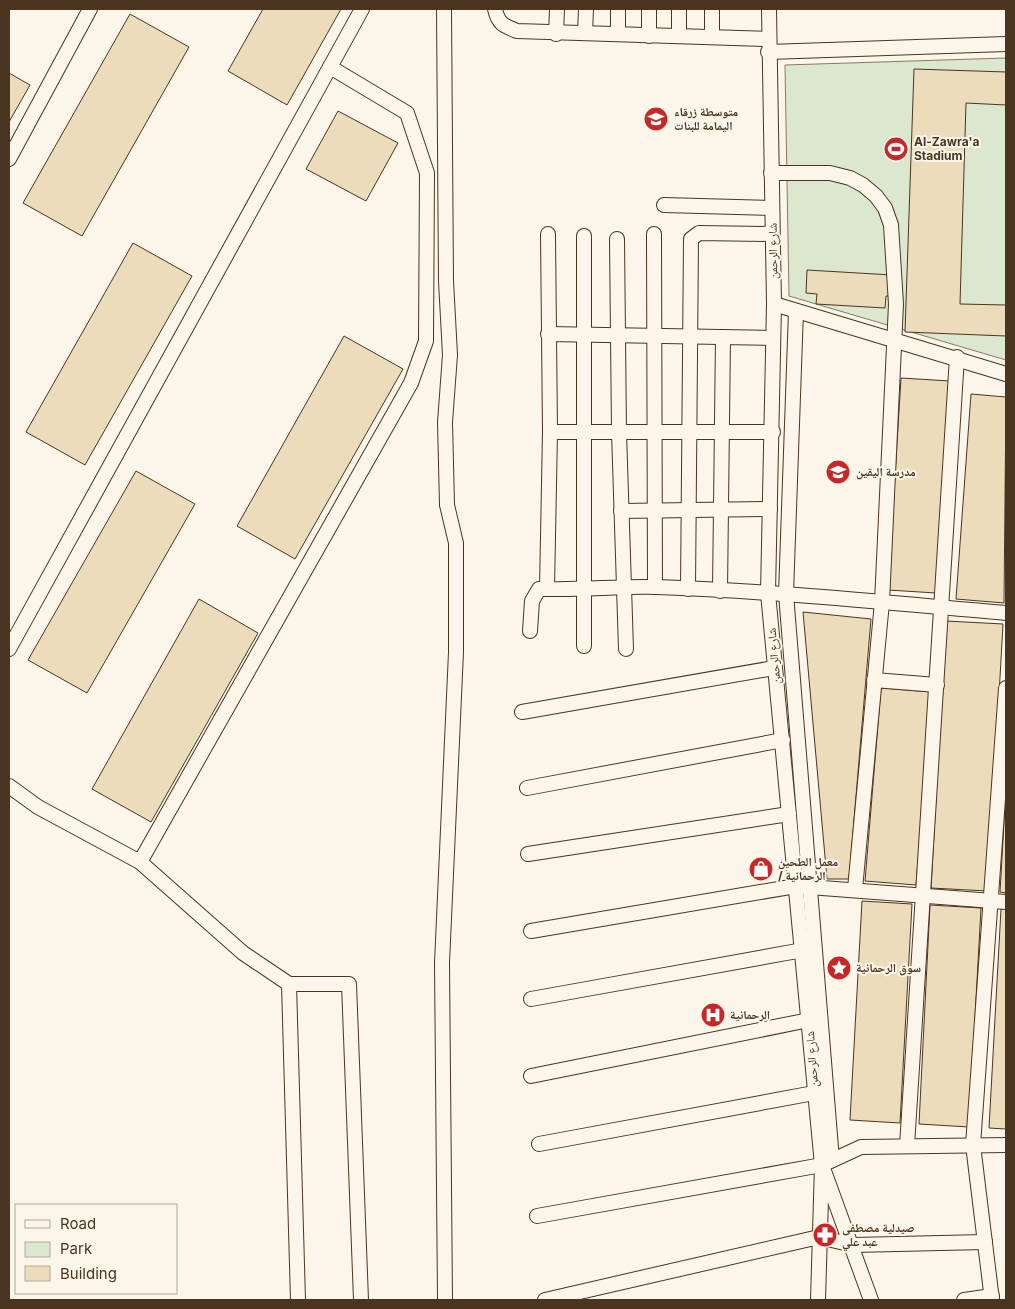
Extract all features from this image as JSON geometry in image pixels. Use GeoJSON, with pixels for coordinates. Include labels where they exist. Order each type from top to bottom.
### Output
{"type":"FeatureCollection","features":[{"type":"Feature","properties":{"kind":"street"},"geometry":{"type":"LineString","coordinates":[[9,160],[90,9]]}},
{"type":"Feature","properties":{"kind":"street"},"geometry":{"type":"LineString","coordinates":[[9,649],[362,9]]}},
{"type":"Feature","properties":{"kind":"street"},"geometry":{"type":"LineString","coordinates":[[444,9],[446,281],[450,355],[445,422],[448,505],[456,543],[456,652],[442,963],[445,1300]]}},
{"type":"Feature","properties":{"kind":"street"},"geometry":{"type":"LineString","coordinates":[[495,9],[497,18],[502,26],[517,31],[556,34],[712,36],[768,46],[1006,44]]}},
{"type":"Feature","properties":{"kind":"street"},"geometry":{"type":"LineString","coordinates":[[556,9],[556,34]]}},
{"type":"Feature","properties":{"kind":"street"},"geometry":{"type":"LineString","coordinates":[[586,9],[586,34]]}},
{"type":"Feature","properties":{"kind":"street"},"geometry":{"type":"LineString","coordinates":[[618,9],[618,34]]}},
{"type":"Feature","properties":{"kind":"street"},"geometry":{"type":"LineString","coordinates":[[649,9],[649,36]]}},
{"type":"Feature","properties":{"kind":"street"},"geometry":{"type":"LineString","coordinates":[[679,9],[679,36]]}},
{"type":"Feature","properties":{"kind":"street"},"geometry":{"type":"LineString","coordinates":[[712,9],[712,36]]}},
{"type":"Feature","properties":{"kind":"street","name":"شارع الرحمن"},"geometry":{"type":"LineString","coordinates":[[769,9],[768,46],[774,304],[773,432],[768,593],[789,814],[803,886],[803,950],[814,1093],[827,1163],[819,1237],[818,1300]]}},
{"type":"Feature","properties":{"kind":"street"},"geometry":{"type":"LineString","coordinates":[[140,862],[411,383],[426,341],[427,173],[407,113],[330,67]]}},
{"type":"Feature","properties":{"kind":"street"},"geometry":{"type":"LineString","coordinates":[[771,173],[830,173],[856,182],[876,196],[885,208],[891,225],[896,278],[882,602],[855,889]]}},
{"type":"Feature","properties":{"kind":"street"},"geometry":{"type":"LineString","coordinates":[[664,204],[772,208]]}},
{"type":"Feature","properties":{"kind":"street"},"geometry":{"type":"LineString","coordinates":[[688,589],[691,239],[699,232],[772,234]]}},
{"type":"Feature","properties":{"kind":"street"},"geometry":{"type":"LineString","coordinates":[[547,589],[550,432],[548,234]]}},
{"type":"Feature","properties":{"kind":"street"},"geometry":{"type":"LineString","coordinates":[[654,234],[655,587]]}},
{"type":"Feature","properties":{"kind":"street"},"geometry":{"type":"LineString","coordinates":[[584,236],[582,590],[584,646]]}},
{"type":"Feature","properties":{"kind":"street"},"geometry":{"type":"LineString","coordinates":[[617,239],[619,432],[626,649]]}},
{"type":"Feature","properties":{"kind":"street"},"geometry":{"type":"LineString","coordinates":[[774,304],[957,357],[1006,374]]}},
{"type":"Feature","properties":{"kind":"street"},"geometry":{"type":"LineString","coordinates":[[796,310],[786,594],[803,886],[827,1163],[871,1300]]}},
{"type":"Feature","properties":{"kind":"street"},"geometry":{"type":"LineString","coordinates":[[548,334],[773,338]]}},
{"type":"Feature","properties":{"kind":"street"},"geometry":{"type":"LineString","coordinates":[[720,590],[723,337]]}},
{"type":"Feature","properties":{"kind":"street"},"geometry":{"type":"LineString","coordinates":[[907,1146],[957,357]]}},
{"type":"Feature","properties":{"kind":"street"},"geometry":{"type":"LineString","coordinates":[[550,432],[773,432]]}},
{"type":"Feature","properties":{"kind":"street"},"geometry":{"type":"LineString","coordinates":[[621,510],[770,509]]}},
{"type":"Feature","properties":{"kind":"street"},"geometry":{"type":"LineString","coordinates":[[530,631],[534,594],[539,589],[582,590],[655,587],[720,590],[1006,613]]}},
{"type":"Feature","properties":{"kind":"street"},"geometry":{"type":"LineString","coordinates":[[522,712],[774,668]]}},
{"type":"Feature","properties":{"kind":"street"},"geometry":{"type":"LineString","coordinates":[[874,680],[937,685]]}},
{"type":"Feature","properties":{"kind":"street"},"geometry":{"type":"LineString","coordinates":[[964,1300],[992,1298],[973,1145],[1006,688]]}},
{"type":"Feature","properties":{"kind":"street"},"geometry":{"type":"LineString","coordinates":[[527,788],[783,740]]}},
{"type":"Feature","properties":{"kind":"street"},"geometry":{"type":"LineString","coordinates":[[9,786],[38,807],[140,862],[243,953],[289,984],[349,984],[361,1300]]}},
{"type":"Feature","properties":{"kind":"street"},"geometry":{"type":"LineString","coordinates":[[528,854],[789,814]]}},
{"type":"Feature","properties":{"kind":"street"},"geometry":{"type":"LineString","coordinates":[[531,931],[803,886],[924,894],[1006,902]]}},
{"type":"Feature","properties":{"kind":"street"},"geometry":{"type":"LineString","coordinates":[[531,999],[803,950]]}},
{"type":"Feature","properties":{"kind":"street"},"geometry":{"type":"LineString","coordinates":[[289,984],[298,1300]]}},
{"type":"Feature","properties":{"kind":"street"},"geometry":{"type":"LineString","coordinates":[[531,1076],[809,1020]]}},
{"type":"Feature","properties":{"kind":"street"},"geometry":{"type":"LineString","coordinates":[[539,1144],[814,1093]]}},
{"type":"Feature","properties":{"kind":"street"},"geometry":{"type":"LineString","coordinates":[[537,1216],[827,1163],[861,1147],[1006,1146]]}},
{"type":"Feature","properties":{"kind":"street"},"geometry":{"type":"LineString","coordinates":[[545,1300],[819,1237],[853,1245],[985,1242]]}},
{"type":"Feature","properties":{"kind":"green space","name":"Al-Zawra'a Stadium"},"geometry":{"type":"Polygon","coordinates":[[[1006,58],[1006,360],[789,296],[785,65],[1006,58]]]}},
{"type":"Feature","properties":{"kind":"building"},"geometry":{"type":"Polygon","coordinates":[[[263,9],[341,9],[287,105],[228,71],[263,9]]]}},
{"type":"Feature","properties":{"kind":"building"},"geometry":{"type":"Polygon","coordinates":[[[130,14],[189,47],[82,236],[23,203],[130,14]]]}},
{"type":"Feature","properties":{"kind":"building"},"geometry":{"type":"Polygon","coordinates":[[[914,69],[1006,72],[1006,105],[966,103],[960,304],[1006,305],[1006,336],[905,332],[914,69]]]}},
{"type":"Feature","properties":{"kind":"building"},"geometry":{"type":"Polygon","coordinates":[[[9,73],[30,85],[9,122],[9,73]]]}},
{"type":"Feature","properties":{"kind":"building"},"geometry":{"type":"Polygon","coordinates":[[[338,111],[398,143],[366,201],[306,169],[338,111]]]}},
{"type":"Feature","properties":{"kind":"building"},"geometry":{"type":"Polygon","coordinates":[[[133,243],[192,276],[85,465],[26,432],[133,243]]]}},
{"type":"Feature","properties":{"kind":"building"},"geometry":{"type":"Polygon","coordinates":[[[807,270],[892,275],[891,296],[886,296],[885,308],[816,304],[817,294],[806,293],[807,270]]]}},
{"type":"Feature","properties":{"kind":"building"},"geometry":{"type":"Polygon","coordinates":[[[344,336],[403,369],[295,559],[237,526],[344,336]]]}},
{"type":"Feature","properties":{"kind":"building"},"geometry":{"type":"Polygon","coordinates":[[[901,378],[950,381],[936,593],[888,590],[901,378]]]}},
{"type":"Feature","properties":{"kind":"building"},"geometry":{"type":"Polygon","coordinates":[[[971,394],[1006,397],[1004,603],[956,599],[971,394]]]}},
{"type":"Feature","properties":{"kind":"building"},"geometry":{"type":"Polygon","coordinates":[[[136,471],[195,504],[87,693],[28,660],[136,471]]]}},
{"type":"Feature","properties":{"kind":"building"},"geometry":{"type":"Polygon","coordinates":[[[199,599],[258,633],[151,822],[92,789],[199,599]]]}},
{"type":"Feature","properties":{"kind":"building"},"geometry":{"type":"Polygon","coordinates":[[[803,612],[871,619],[849,879],[827,879],[803,612]]]}},
{"type":"Feature","properties":{"kind":"building"},"geometry":{"type":"Polygon","coordinates":[[[946,621],[1003,624],[988,891],[931,888],[946,621]]]}},
{"type":"Feature","properties":{"kind":"building"},"geometry":{"type":"Polygon","coordinates":[[[881,688],[932,692],[916,885],[865,881],[881,688]]]}},
{"type":"Feature","properties":{"kind":"building"},"geometry":{"type":"Polygon","coordinates":[[[1006,788],[1006,893],[1000,892],[1006,788]]]}},
{"type":"Feature","properties":{"kind":"building"},"geometry":{"type":"Polygon","coordinates":[[[862,901],[912,904],[900,1123],[850,1120],[862,901]]]}},
{"type":"Feature","properties":{"kind":"building"},"geometry":{"type":"Polygon","coordinates":[[[930,905],[981,908],[969,1127],[919,1124],[930,905]]]}},
{"type":"Feature","properties":{"kind":"building"},"geometry":{"type":"Polygon","coordinates":[[[1001,909],[1006,909],[1006,1129],[989,1128],[1001,909]]]}},
{"type":"Feature","properties":{"kind":"place","name":"متوسطة زرقاء اليمامة للبنات"},"geometry":{"type":"Point","coordinates":[656,119]}},
{"type":"Feature","properties":{"kind":"place","name":"Al-Zawra'a Stadium"},"geometry":{"type":"Point","coordinates":[896,149]}},
{"type":"Feature","properties":{"kind":"place","name":"مدرسة اليقين"},"geometry":{"type":"Point","coordinates":[838,472]}},
{"type":"Feature","properties":{"kind":"place","name":"معمل الطحين / الرحمانية"},"geometry":{"type":"Point","coordinates":[761,869]}},
{"type":"Feature","properties":{"kind":"place","name":"سوق الرحمانية"},"geometry":{"type":"Point","coordinates":[839,968]}},
{"type":"Feature","properties":{"kind":"place","name":"الرحمانية"},"geometry":{"type":"Point","coordinates":[713,1015]}},
{"type":"Feature","properties":{"kind":"place","name":"صيدلية مصطفى عبد علي"},"geometry":{"type":"Point","coordinates":[825,1235]}}]}
